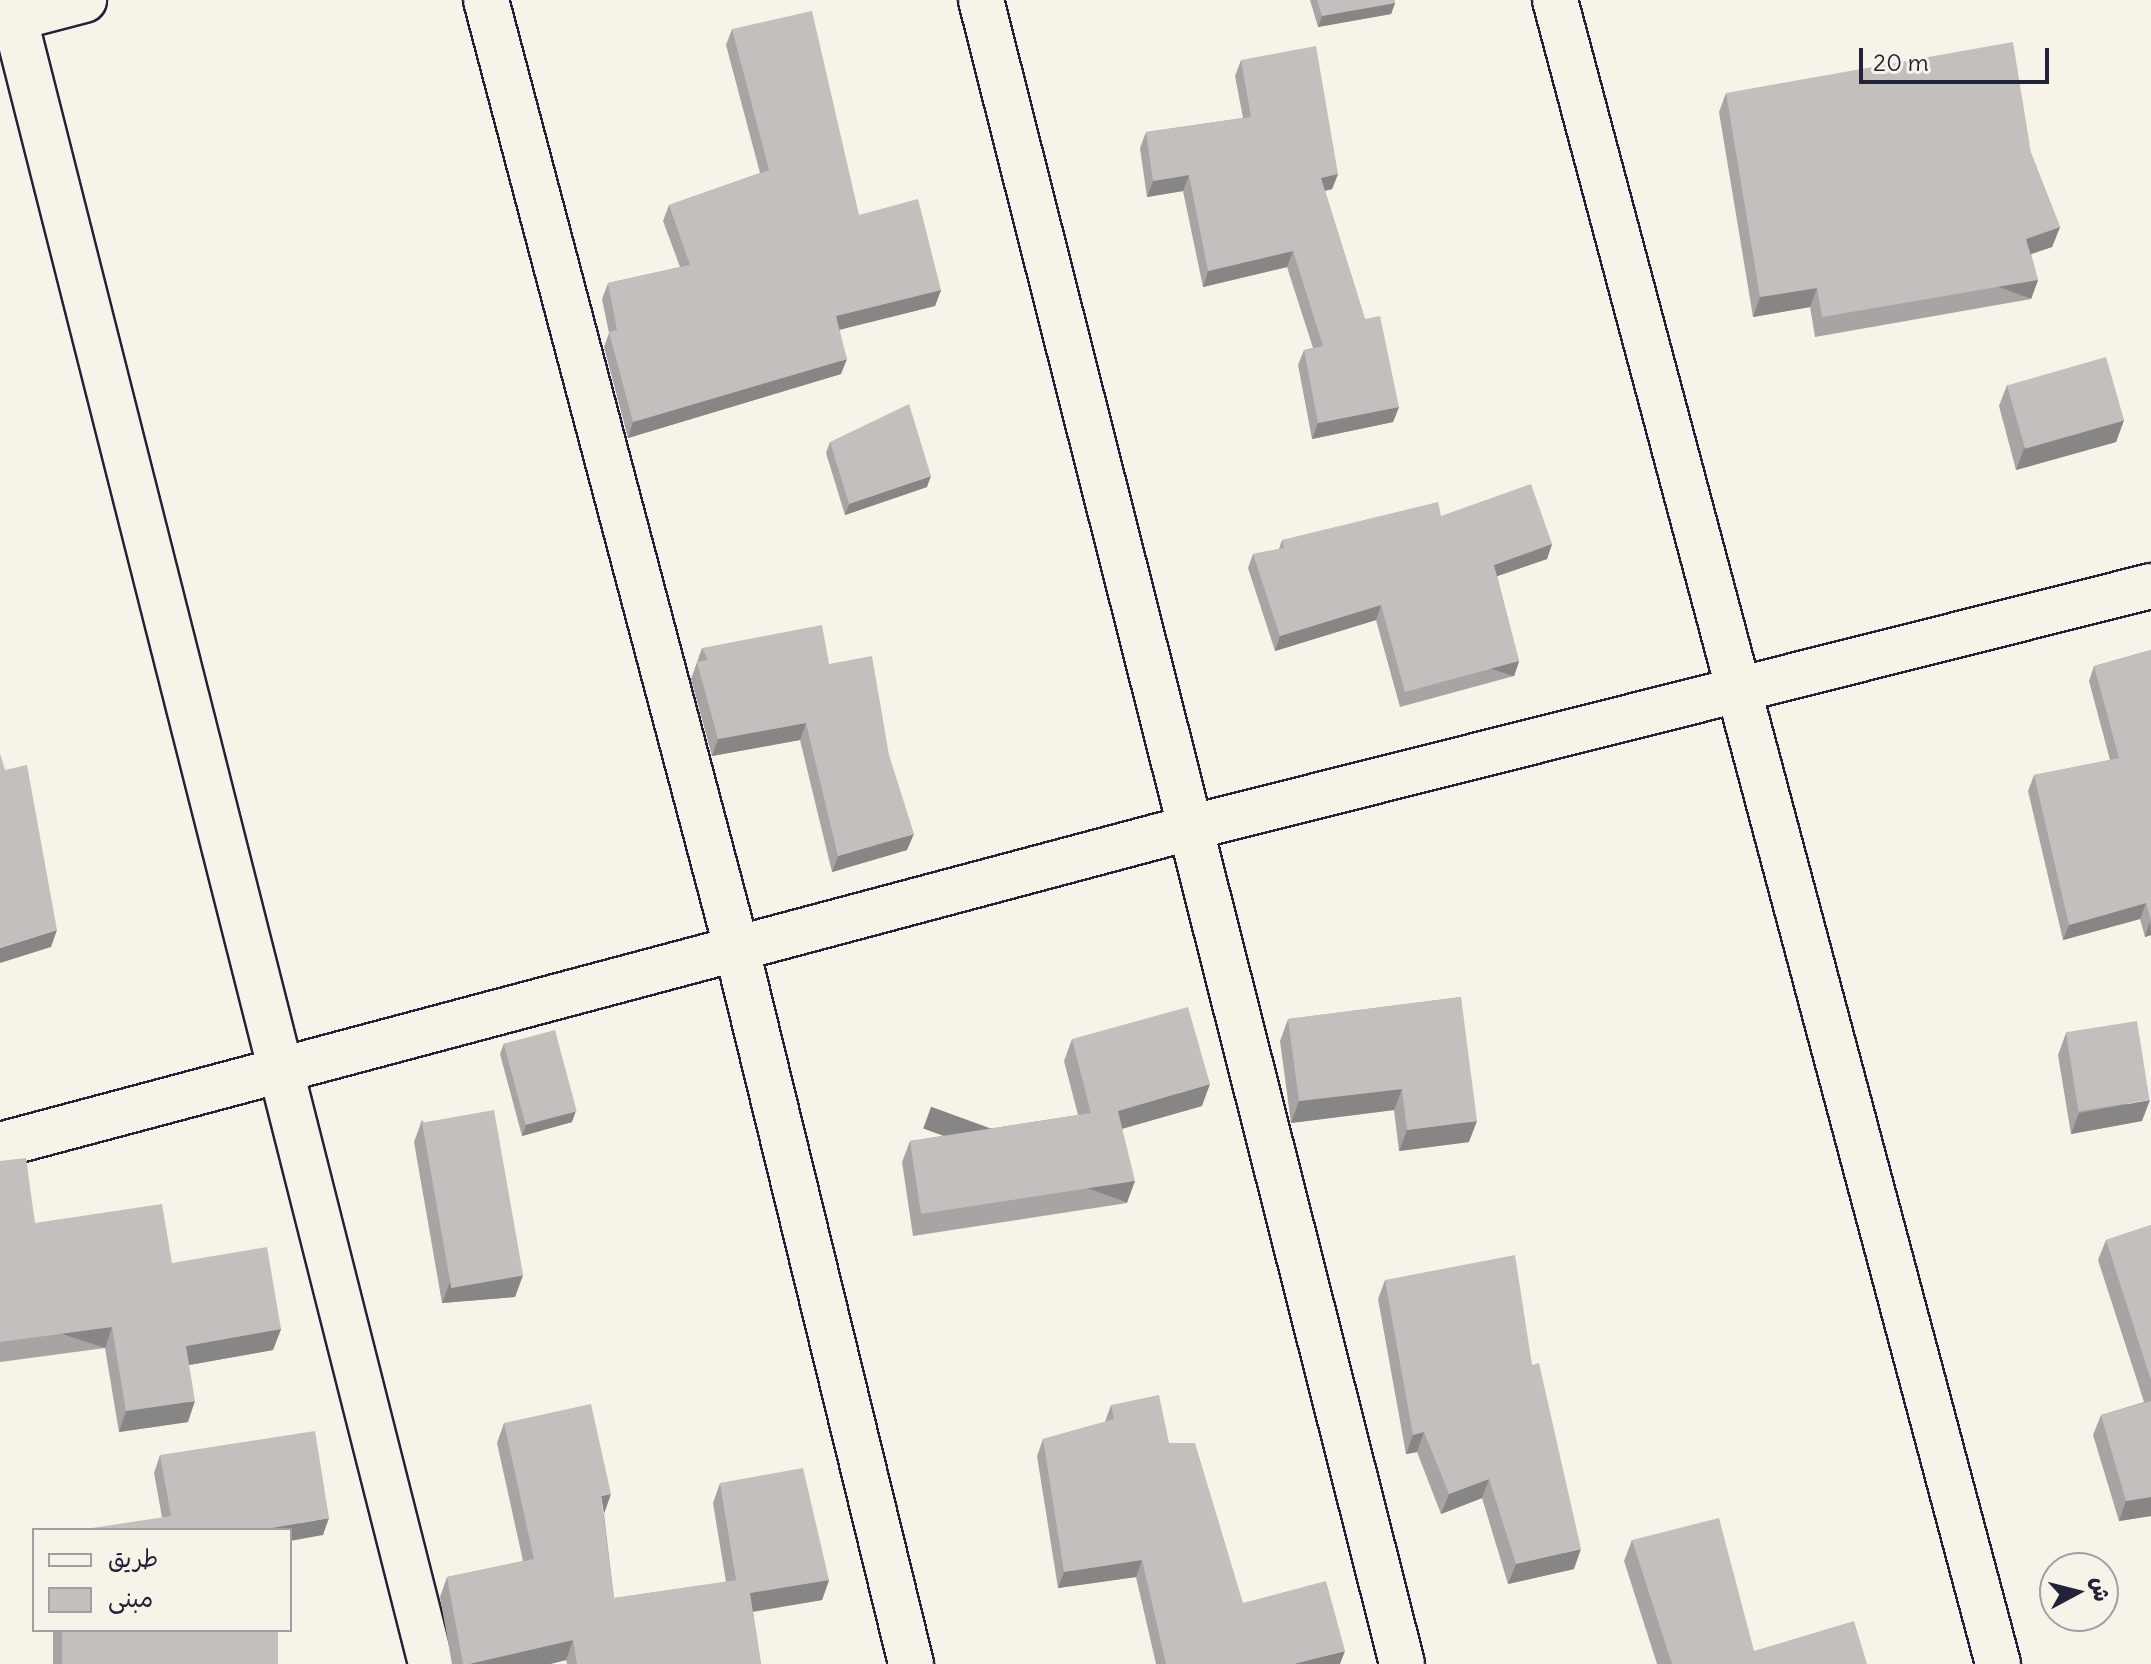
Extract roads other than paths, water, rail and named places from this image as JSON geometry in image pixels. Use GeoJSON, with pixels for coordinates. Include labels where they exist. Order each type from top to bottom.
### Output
{"type":"FeatureCollection","features":[{"type":"Feature","properties":{"kind":"street"},"geometry":{"type":"LineString","coordinates":[[84,0],[8,13],[286,1072],[431,1664]]}},
{"type":"Feature","properties":{"kind":"street"},"geometry":{"type":"LineString","coordinates":[[486,0],[736,946],[911,1664]]}},
{"type":"Feature","properties":{"kind":"street"},"geometry":{"type":"LineString","coordinates":[[981,0],[1193,827],[1402,1664]]}},
{"type":"Feature","properties":{"kind":"street"},"geometry":{"type":"LineString","coordinates":[[1555,0],[1741,685],[1998,1664]]}},
{"type":"Feature","properties":{"kind":"street"},"geometry":{"type":"LineString","coordinates":[[0,1145],[286,1072],[736,946],[1193,827],[1741,685],[2151,586]]}}]}
